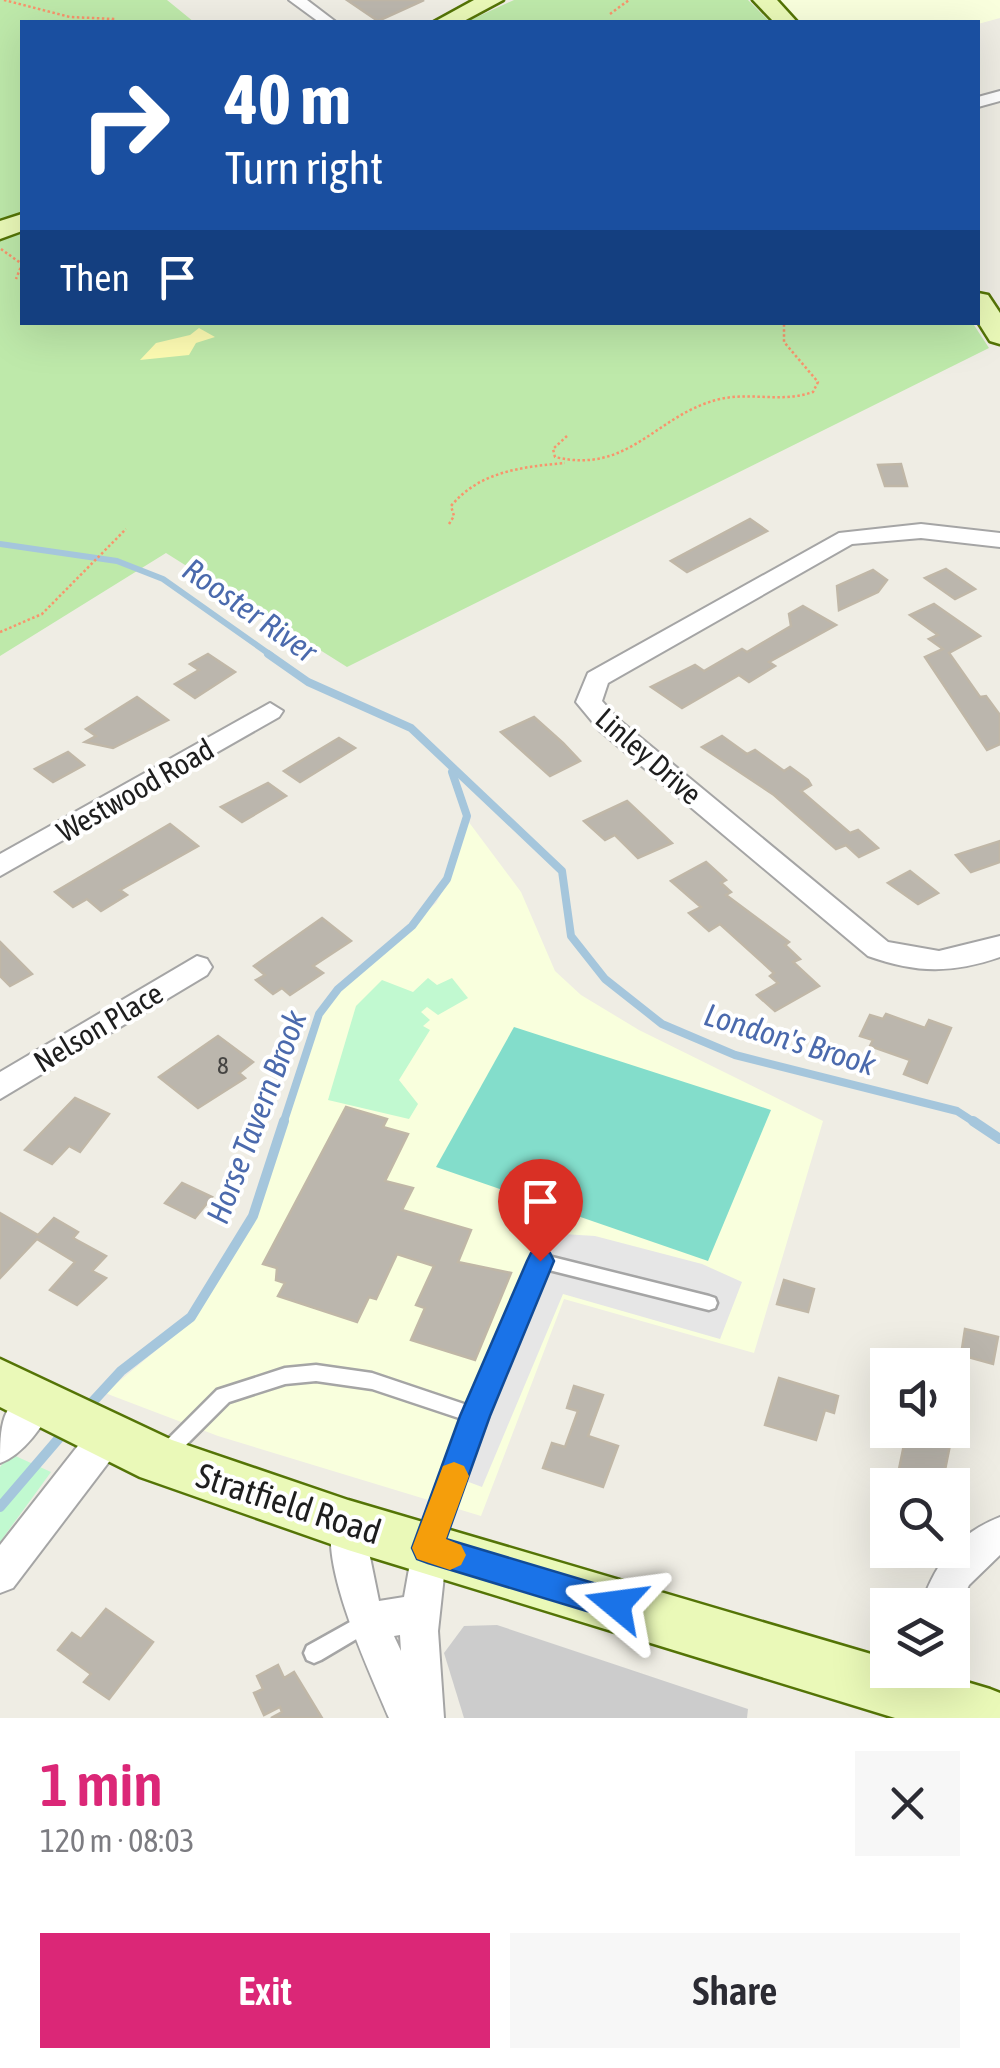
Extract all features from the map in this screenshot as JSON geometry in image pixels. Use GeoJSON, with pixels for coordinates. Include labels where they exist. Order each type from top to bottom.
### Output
{"type":"FeatureCollection","features":[{"type":"Feature","properties":{"kind":"main road"},"geometry":{"type":"LineString","coordinates":[[448,20],[492,0]]}},
{"type":"Feature","properties":{"kind":"main road"},"geometry":{"type":"LineString","coordinates":[[764,0],[784,20]]}},
{"type":"Feature","properties":{"kind":"main road"},"geometry":{"type":"LineString","coordinates":[[980,304],[1000,335]]}},
{"type":"Feature","properties":{"kind":"main road","name":"Stratfield Road"},"geometry":{"type":"LineString","coordinates":[[61,1413],[159,1460],[348,1524],[870,1668]]}},
{"type":"Feature","properties":{"kind":"main road","name":"Stratfield Road"},"geometry":{"type":"LineString","coordinates":[[932,1688],[990,1718]]}},
{"type":"Feature","properties":{"kind":"street"},"geometry":{"type":"LineString","coordinates":[[297,0],[325,20]]}},
{"type":"Feature","properties":{"kind":"street","name":"Linley Drive"},"geometry":{"type":"LineString","coordinates":[[1000,540],[921,531],[847,538],[597,679],[589,702],[609,725],[878,949],[914,962],[948,964],[1000,946]]}},
{"type":"Feature","properties":{"kind":"street","name":"Westwood Road"},"geometry":{"type":"LineString","coordinates":[[0,866],[270,711]]}},
{"type":"Feature","properties":{"kind":"street","name":"Nelson Place"},"geometry":{"type":"LineString","coordinates":[[0,1087],[197,967]]}},
{"type":"Feature","properties":{"kind":"street"},"geometry":{"type":"LineString","coordinates":[[0,1447],[61,1413]]}},
{"type":"Feature","properties":{"kind":"street"},"geometry":{"type":"LineString","coordinates":[[0,1575],[61,1413]]}},
{"type":"Feature","properties":{"kind":"street"},"geometry":{"type":"LineString","coordinates":[[348,1524],[360,1600],[410,1718]]}},
{"type":"Feature","properties":{"kind":"street"},"geometry":{"type":"LineString","coordinates":[[945,1588],[973,1549],[1000,1535]]}},
{"type":"Feature","properties":{"kind":"street"},"geometry":{"type":"LineString","coordinates":[[424,1718],[421,1613],[428,1548]]}},
{"type":"Feature","properties":{"kind":"street"},"geometry":{"type":"LineString","coordinates":[[368,1621],[421,1613]]}},
{"type":"Feature","properties":{"kind":"lane"},"geometry":{"type":"LineString","coordinates":[[428,1548],[475,1416],[540,1261],[709,1303]]}},
{"type":"Feature","properties":{"kind":"lane"},"geometry":{"type":"LineString","coordinates":[[159,1460],[224,1396],[285,1376],[316,1373],[372,1382],[475,1416]]}},
{"type":"Feature","properties":{"kind":"lane"},"geometry":{"type":"LineString","coordinates":[[314,1653],[368,1621]]}},
{"type":"Feature","properties":{"kind":"path"},"geometry":{"type":"LineString","coordinates":[[4,0],[70,17],[108,16],[113,20]]}},
{"type":"Feature","properties":{"kind":"path"},"geometry":{"type":"LineString","coordinates":[[610,14],[629,0]]}},
{"type":"Feature","properties":{"kind":"path"},"geometry":{"type":"LineString","coordinates":[[0,239],[0,252],[20,263]]}},
{"type":"Feature","properties":{"kind":"path"},"geometry":{"type":"LineString","coordinates":[[16,279],[20,269]]}},
{"type":"Feature","properties":{"kind":"path"},"geometry":{"type":"LineString","coordinates":[[449,524],[454,516],[451,506],[460,493],[517,468],[620,456],[708,402],[730,398],[783,400],[813,392],[818,382],[784,342],[784,325]]}},
{"type":"Feature","properties":{"kind":"path"},"geometry":{"type":"LineString","coordinates":[[567,436],[553,449],[555,457],[570,463]]}},
{"type":"Feature","properties":{"kind":"path"},"geometry":{"type":"LineString","coordinates":[[0,632],[42,614],[126,528]]}},
{"type":"Feature","properties":{"kind":"shaded area"},"geometry":{"type":"Polygon","coordinates":[[[778,0],[1000,0],[1000,18],[980,23],[980,20],[797,20],[778,0]]]}},
{"type":"Feature","properties":{"kind":"shaded area"},"geometry":{"type":"Polygon","coordinates":[[[468,821],[521,892],[555,971],[581,995],[639,1030],[823,1121],[754,1353],[564,1299],[481,1516],[218,1436],[105,1393],[194,1319],[255,1218],[322,1014],[340,990],[436,903],[448,881],[468,821]]]}},
{"type":"Feature","properties":{"kind":"shaded area"},"geometry":{"type":"Polygon","coordinates":[[[514,1027],[771,1110],[708,1261],[436,1167],[514,1027]]]}},
{"type":"Feature","properties":{"kind":"shaded area"},"geometry":{"type":"Polygon","coordinates":[[[532,1232],[595,1236],[702,1264],[742,1282],[720,1339],[563,1294],[482,1487],[458,1478],[545,1271],[532,1232]]]}},
{"type":"Feature","properties":{"kind":"shaded area"},"geometry":{"type":"Polygon","coordinates":[[[497,1625],[748,1709],[747,1718],[464,1718],[444,1653],[464,1626],[497,1625]]]}},
{"type":"Feature","properties":{"kind":"green space"},"geometry":{"type":"Polygon","coordinates":[[[0,0],[167,0],[192,20],[20,20],[20,325],[974,325],[989,348],[347,667],[166,553],[0,656],[0,0]]]}},
{"type":"Feature","properties":{"kind":"green space"},"geometry":{"type":"Polygon","coordinates":[[[514,0],[748,0],[768,20],[470,20],[514,0]]]}},
{"type":"Feature","properties":{"kind":"green space"},"geometry":{"type":"Polygon","coordinates":[[[428,978],[437,985],[452,978],[468,998],[438,1015],[427,1007],[421,1012],[430,1020],[423,1026],[430,1030],[399,1080],[418,1104],[409,1119],[328,1100],[356,1006],[382,980],[413,992],[428,978]]]}},
{"type":"Feature","properties":{"kind":"green space"},"geometry":{"type":"Polygon","coordinates":[[[11,1454],[51,1472],[0,1542],[0,1467],[11,1454]]]}},
{"type":"Feature","properties":{"kind":"sand"},"geometry":{"type":"Polygon","coordinates":[[[199,328],[215,337],[196,343],[189,355],[140,360],[156,343],[190,335],[199,328]]]}},
{"type":"Feature","properties":{"kind":"building"},"geometry":{"type":"Polygon","coordinates":[[[347,0],[424,0],[380,20],[347,0]]]}},
{"type":"Feature","properties":{"kind":"building"},"geometry":{"type":"Polygon","coordinates":[[[901,464],[907,486],[885,486],[878,465],[901,464]]]}},
{"type":"Feature","properties":{"kind":"building"},"geometry":{"type":"Polygon","coordinates":[[[750,519],[767,531],[687,572],[671,561],[750,519]]]}},
{"type":"Feature","properties":{"kind":"building"},"geometry":{"type":"Polygon","coordinates":[[[946,569],[975,589],[955,599],[925,578],[946,569]]]}},
{"type":"Feature","properties":{"kind":"building"},"geometry":{"type":"Polygon","coordinates":[[[873,570],[887,580],[878,592],[839,610],[837,586],[873,570]]]}},
{"type":"Feature","properties":{"kind":"building"},"geometry":{"type":"Polygon","coordinates":[[[934,604],[980,636],[949,653],[980,697],[986,696],[1000,715],[1000,744],[987,750],[925,657],[943,649],[929,639],[938,635],[910,615],[934,604]]]}},
{"type":"Feature","properties":{"kind":"building"},"geometry":{"type":"Polygon","coordinates":[[[803,606],[836,625],[769,662],[775,666],[749,682],[739,675],[682,708],[651,687],[695,665],[704,671],[742,649],[747,652],[791,626],[789,614],[803,606]]]}},
{"type":"Feature","properties":{"kind":"building"},"geometry":{"type":"Polygon","coordinates":[[[208,654],[235,672],[195,698],[175,684],[199,670],[190,664],[208,654]]]}},
{"type":"Feature","properties":{"kind":"building"},"geometry":{"type":"Polygon","coordinates":[[[137,697],[168,720],[113,748],[85,742],[96,736],[86,729],[137,697]]]}},
{"type":"Feature","properties":{"kind":"building"},"geometry":{"type":"Polygon","coordinates":[[[534,717],[580,761],[550,776],[501,732],[534,717]]]}},
{"type":"Feature","properties":{"kind":"building"},"geometry":{"type":"Polygon","coordinates":[[[722,736],[747,754],[755,750],[784,771],[790,767],[811,785],[801,791],[850,833],[858,830],[878,848],[859,857],[846,845],[836,849],[774,795],[702,747],[722,736]]]}},
{"type":"Feature","properties":{"kind":"building"},"geometry":{"type":"Polygon","coordinates":[[[339,738],[355,748],[300,782],[284,771],[339,738]]]}},
{"type":"Feature","properties":{"kind":"building"},"geometry":{"type":"Polygon","coordinates":[[[68,752],[84,765],[53,782],[35,769],[68,752]]]}},
{"type":"Feature","properties":{"kind":"building"},"geometry":{"type":"Polygon","coordinates":[[[268,783],[286,796],[242,822],[221,807],[268,783]]]}},
{"type":"Feature","properties":{"kind":"building"},"geometry":{"type":"Polygon","coordinates":[[[627,801],[672,843],[638,858],[615,835],[605,840],[584,821],[627,801]]]}},
{"type":"Feature","properties":{"kind":"building"},"geometry":{"type":"Polygon","coordinates":[[[170,824],[198,846],[120,890],[127,895],[101,911],[87,899],[73,907],[55,892],[170,824]]]}},
{"type":"Feature","properties":{"kind":"building"},"geometry":{"type":"Polygon","coordinates":[[[1000,841],[1000,862],[971,872],[956,855],[1000,841]]]}},
{"type":"Feature","properties":{"kind":"building"},"geometry":{"type":"Polygon","coordinates":[[[706,862],[726,880],[721,883],[731,892],[726,895],[789,942],[785,945],[800,959],[793,962],[819,986],[775,1011],[757,995],[778,983],[770,976],[774,973],[720,924],[709,931],[689,913],[701,907],[671,881],[706,862]]]}},
{"type":"Feature","properties":{"kind":"building"},"geometry":{"type":"Polygon","coordinates":[[[910,871],[938,893],[918,904],[888,883],[910,871]]]}},
{"type":"Feature","properties":{"kind":"building"},"geometry":{"type":"Polygon","coordinates":[[[322,918],[351,941],[313,966],[323,973],[290,995],[282,988],[273,994],[256,980],[265,975],[254,966],[322,918]]]}},
{"type":"Feature","properties":{"kind":"building"},"geometry":{"type":"Polygon","coordinates":[[[0,942],[32,974],[10,986],[0,976],[0,942]]]}},
{"type":"Feature","properties":{"kind":"building"},"geometry":{"type":"Polygon","coordinates":[[[886,1014],[925,1028],[929,1020],[951,1028],[927,1083],[904,1074],[910,1060],[870,1046],[873,1040],[860,1036],[870,1015],[883,1019],[886,1014]]]}},
{"type":"Feature","properties":{"kind":"building"},"geometry":{"type":"Polygon","coordinates":[[[218,1036],[253,1062],[239,1073],[245,1078],[198,1108],[159,1077],[218,1036]]]}},
{"type":"Feature","properties":{"kind":"building"},"geometry":{"type":"Polygon","coordinates":[[[75,1098],[109,1114],[80,1152],[69,1146],[52,1164],[25,1150],[75,1098]]]}},
{"type":"Feature","properties":{"kind":"building"},"geometry":{"type":"Polygon","coordinates":[[[346,1107],[387,1119],[383,1127],[408,1134],[385,1181],[413,1188],[402,1210],[471,1230],[458,1262],[511,1273],[475,1360],[411,1340],[425,1308],[416,1305],[434,1266],[397,1254],[376,1299],[369,1297],[357,1322],[278,1296],[285,1283],[276,1280],[277,1268],[263,1264],[346,1107]]]}},
{"type":"Feature","properties":{"kind":"building"},"geometry":{"type":"Polygon","coordinates":[[[182,1183],[212,1197],[195,1218],[165,1203],[182,1183]]]}},
{"type":"Feature","properties":{"kind":"building"},"geometry":{"type":"Polygon","coordinates":[[[0,1213],[38,1235],[54,1218],[78,1232],[73,1238],[106,1256],[92,1271],[106,1278],[77,1305],[50,1290],[75,1262],[37,1239],[0,1278],[0,1213]]]}},
{"type":"Feature","properties":{"kind":"building"},"geometry":{"type":"Polygon","coordinates":[[[784,1280],[814,1289],[808,1312],[777,1304],[784,1280]]]}},
{"type":"Feature","properties":{"kind":"building"},"geometry":{"type":"Polygon","coordinates":[[[965,1329],[998,1337],[993,1364],[970,1358],[970,1348],[962,1348],[965,1329]]]}},
{"type":"Feature","properties":{"kind":"building"},"geometry":{"type":"Polygon","coordinates":[[[779,1378],[838,1396],[834,1413],[825,1410],[816,1440],[765,1425],[779,1378]]]}},
{"type":"Feature","properties":{"kind":"building"},"geometry":{"type":"Polygon","coordinates":[[[574,1386],[603,1395],[588,1436],[618,1446],[603,1487],[543,1468],[552,1443],[565,1447],[578,1411],[567,1408],[574,1386]]]}},
{"type":"Feature","properties":{"kind":"building"},"geometry":{"type":"Polygon","coordinates":[[[903,1448],[949,1448],[945,1468],[899,1468],[903,1448]]]}},
{"type":"Feature","properties":{"kind":"building"},"geometry":{"type":"Polygon","coordinates":[[[106,1609],[153,1642],[109,1699],[84,1682],[91,1674],[58,1650],[72,1633],[81,1639],[106,1609]]]}},
{"type":"Feature","properties":{"kind":"building"},"geometry":{"type":"Polygon","coordinates":[[[278,1665],[284,1678],[294,1672],[322,1718],[271,1718],[282,1712],[280,1707],[264,1715],[254,1693],[263,1689],[257,1676],[278,1665]]]}},
{"type":"Feature","properties":{"kind":"waterway","name":"Rooster River"},"geometry":{"type":"LineString","coordinates":[[0,544],[117,561],[163,579],[272,656]]}},
{"type":"Feature","properties":{"kind":"waterway","name":"London's Brook"},"geometry":{"type":"LineString","coordinates":[[268,654],[308,682],[411,728],[562,871],[571,936],[605,979],[662,1024],[735,1055],[957,1111],[977,1124]]}},
{"type":"Feature","properties":{"kind":"waterway","name":"Horse Tavern Brook"},"geometry":{"type":"LineString","coordinates":[[283,1124],[319,1014],[338,989],[412,926],[447,879],[467,816],[452,772]]}},
{"type":"Feature","properties":{"kind":"waterway","name":"Horse Tavern Brook"},"geometry":{"type":"LineString","coordinates":[[86,1409],[121,1371],[191,1317],[253,1216],[284,1121]]}},
{"type":"Feature","properties":{"kind":"waterway","name":"London's Brook"},"geometry":{"type":"LineString","coordinates":[[973,1121],[1000,1139]]}},
{"type":"Feature","properties":{"kind":"waterway","name":"Horse Tavern Brook"},"geometry":{"type":"LineString","coordinates":[[0,1507],[66,1430]]}},
{"type":"Feature","properties":{"kind":"slow traffic"},"geometry":{"type":"LineString","coordinates":[[450,1555],[428,1548],[454,1476]]}},
{"type":"Feature","properties":{"kind":"route"},"geometry":{"type":"LineString","coordinates":[[540,1261],[475,1416],[428,1548],[616,1604]]}}]}
